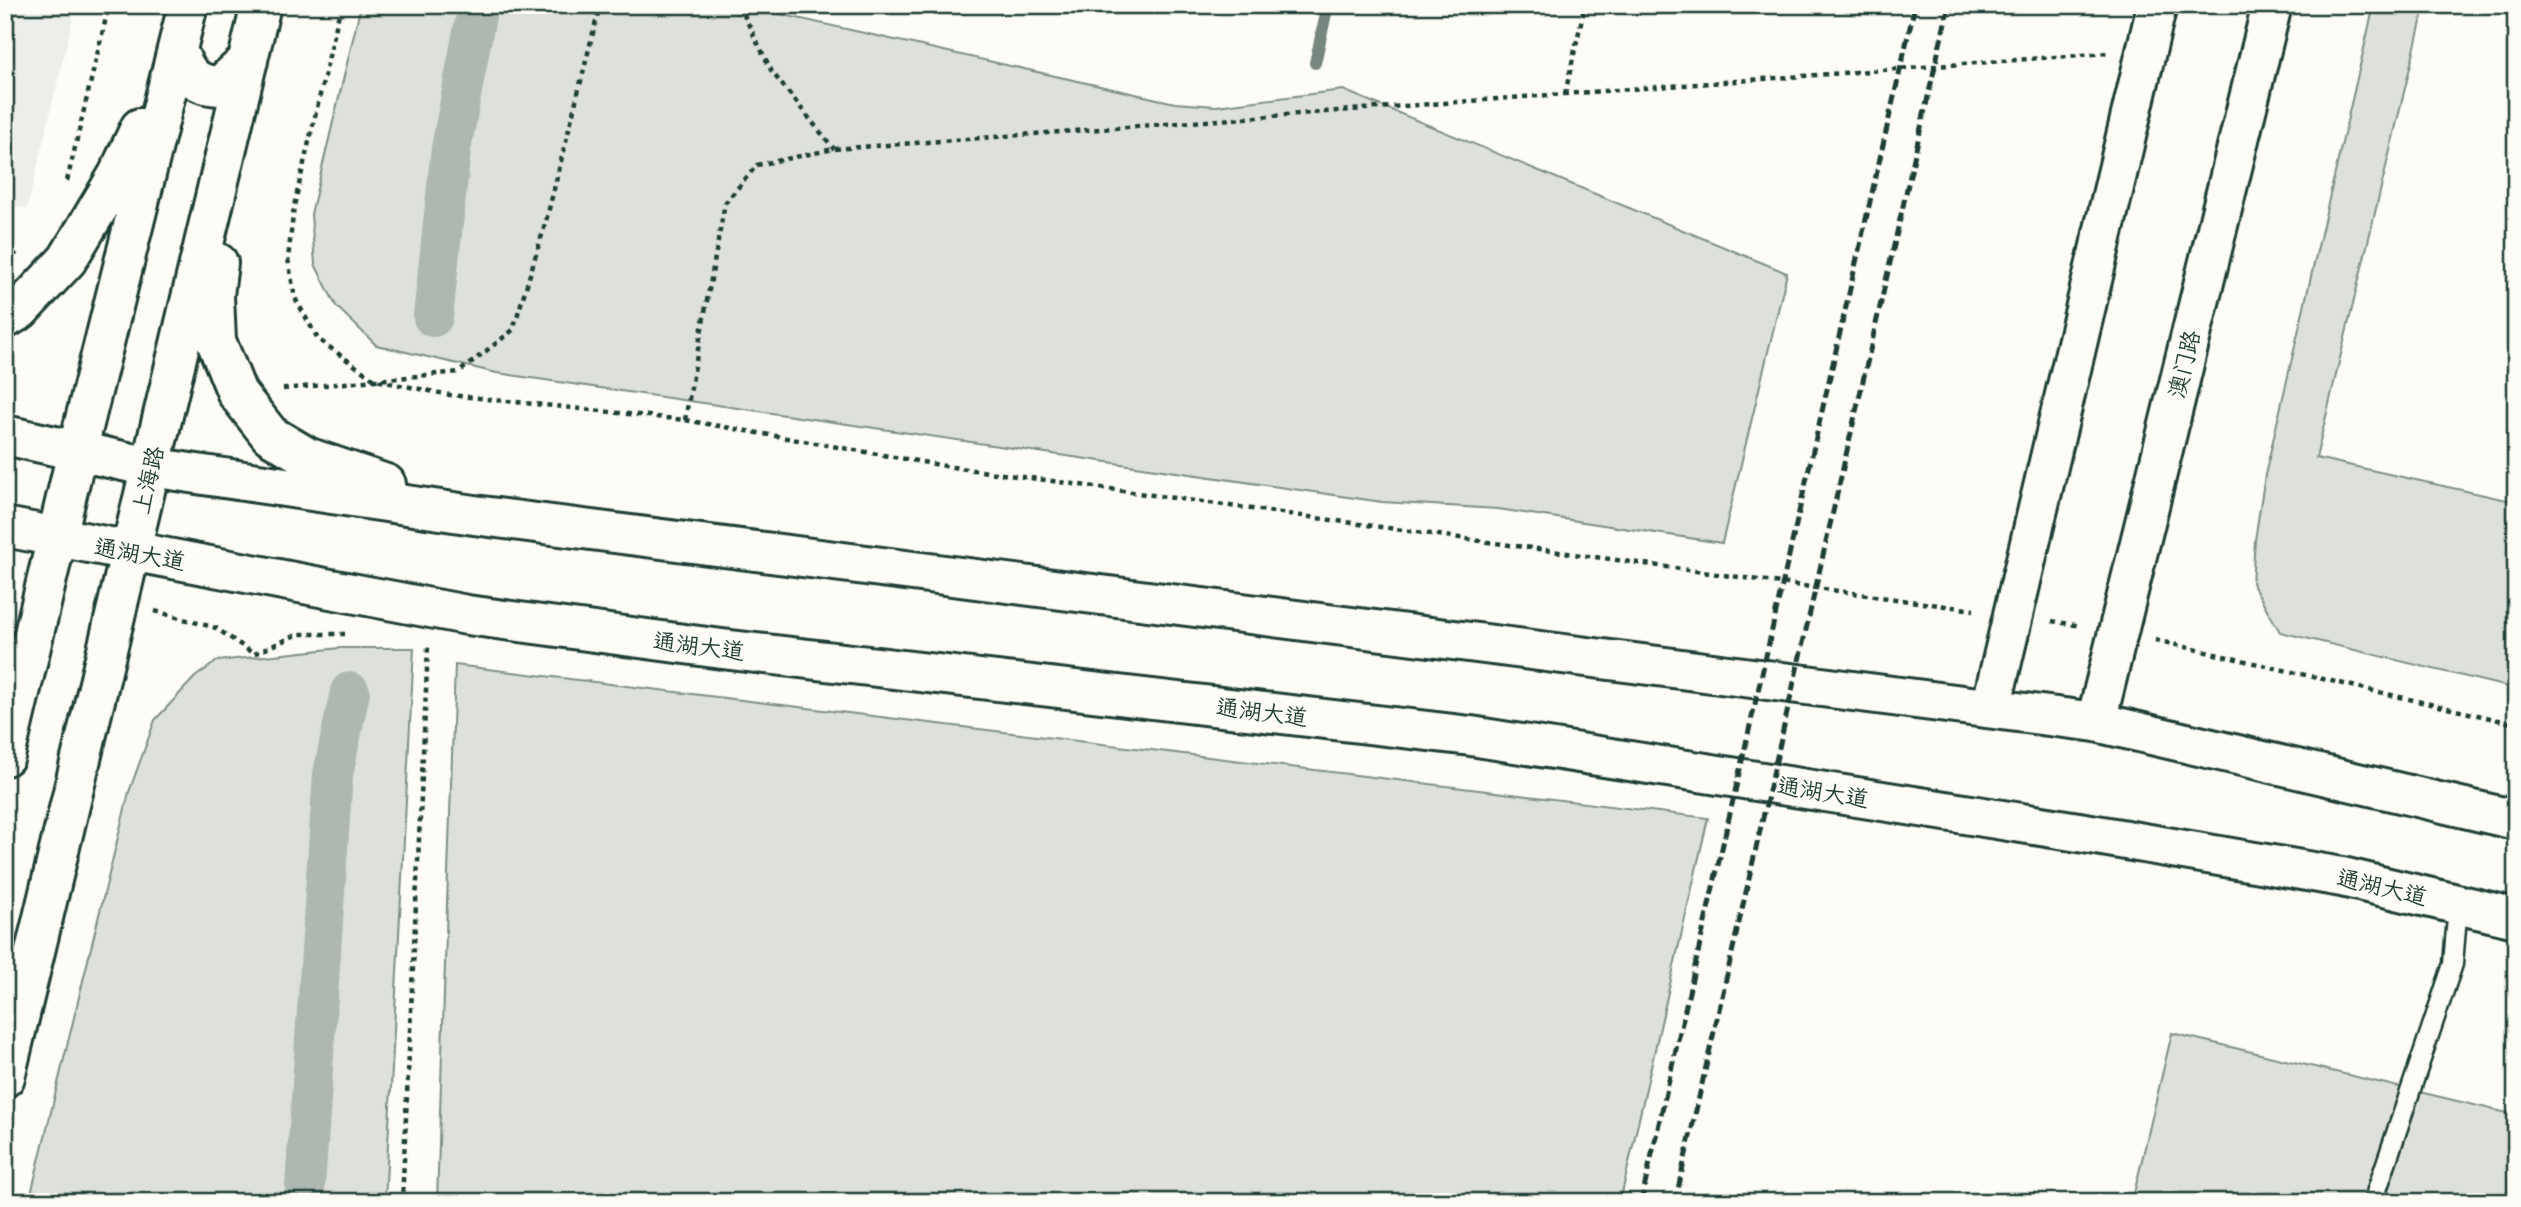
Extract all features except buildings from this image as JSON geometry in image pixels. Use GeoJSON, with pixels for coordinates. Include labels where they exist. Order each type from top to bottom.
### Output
{"type":"FeatureCollection","features":[{"type":"Feature","properties":{"kind":"street"},"geometry":{"type":"LineString","coordinates":[[5,756],[188,5]]}},
{"type":"Feature","properties":{"kind":"street","name":"上海路"},"geometry":{"type":"LineString","coordinates":[[5,1077],[261,5]]}},
{"type":"Feature","properties":{"kind":"street"},"geometry":{"type":"LineString","coordinates":[[1991,708],[2157,5]]}},
{"type":"Feature","properties":{"kind":"street","name":"澳门路"},"geometry":{"type":"LineString","coordinates":[[2096,722],[2272,5]]}},
{"type":"Feature","properties":{"kind":"street"},"geometry":{"type":"LineString","coordinates":[[177,50],[185,71],[208,85],[220,86],[248,61]]}},
{"type":"Feature","properties":{"kind":"street"},"geometry":{"type":"LineString","coordinates":[[5,319],[20,310],[67,260],[118,175],[177,50]]}},
{"type":"Feature","properties":{"kind":"street"},"geometry":{"type":"LineString","coordinates":[[248,61],[214,295],[216,341],[237,393],[270,435],[307,457],[474,515]]}},
{"type":"Feature","properties":{"kind":"street"},"geometry":{"type":"LineString","coordinates":[[5,435],[150,467],[474,515],[2096,722],[2516,820]]}},
{"type":"Feature","properties":{"kind":"street","name":"通湖大道"},"geometry":{"type":"LineString","coordinates":[[5,527],[467,615],[722,649],[1471,736],[2085,833],[2342,877],[2516,918]]}},
{"type":"Feature","properties":{"kind":"lane"},"geometry":{"type":"LineString","coordinates":[[2374,1202],[2453,964],[2458,905]]}},
{"type":"Feature","properties":{"kind":"path"},"geometry":{"type":"LineString","coordinates":[[66,186],[108,5]]}},
{"type":"Feature","properties":{"kind":"path"},"geometry":{"type":"LineString","coordinates":[[341,5],[294,206],[288,259],[295,298],[318,339],[375,380],[450,395],[685,420],[945,466],[2013,615],[2118,632],[2516,724]]}},
{"type":"Feature","properties":{"kind":"path"},"geometry":{"type":"LineString","coordinates":[[237,393],[459,372],[513,330],[545,225],[600,5]]}},
{"type":"Feature","properties":{"kind":"path"},"geometry":{"type":"LineString","coordinates":[[738,5],[772,72],[834,149]]}},
{"type":"Feature","properties":{"kind":"path"},"geometry":{"type":"LineString","coordinates":[[1565,94],[1585,5]]}},
{"type":"Feature","properties":{"kind":"path"},"geometry":{"type":"LineString","coordinates":[[685,420],[725,203],[757,165],[834,149],[2147,50]]}},
{"type":"Feature","properties":{"kind":"path"},"geometry":{"type":"LineString","coordinates":[[5,261],[24,249]]}},
{"type":"Feature","properties":{"kind":"path"},"geometry":{"type":"LineString","coordinates":[[402,1202],[430,608]]}},
{"type":"Feature","properties":{"kind":"shaded area"},"geometry":{"type":"Polygon","coordinates":[[[5,5],[76,5],[27,209],[5,204],[5,5]]]}},
{"type":"Feature","properties":{"kind":"shaded area"},"geometry":{"type":"Polygon","coordinates":[[[361,5],[740,5],[1175,103],[1216,106],[1343,90],[1787,273],[1722,543],[1498,509],[1382,502],[497,373],[376,345],[336,306],[315,264],[311,214],[361,5]]]}},
{"type":"Feature","properties":{"kind":"shaded area"},"geometry":{"type":"Polygon","coordinates":[[[2374,5],[2425,5],[2316,458],[2516,502],[2516,689],[2280,632],[2252,583],[2255,540],[2265,475],[2374,5]]]}},
{"type":"Feature","properties":{"kind":"shaded area"},"geometry":{"type":"Polygon","coordinates":[[[340,648],[414,648],[385,1202],[29,1202],[129,792],[155,720],[195,677],[217,661],[340,648]]]}},
{"type":"Feature","properties":{"kind":"shaded area"},"geometry":{"type":"Polygon","coordinates":[[[455,665],[1708,818],[1620,1202],[437,1202],[455,665]]]}},
{"type":"Feature","properties":{"kind":"shaded area"},"geometry":{"type":"Polygon","coordinates":[[[2172,1033],[2516,1115],[2516,1202],[2132,1202],[2172,1033]]]}},
{"type":"Feature","properties":{"kind":"waterway"},"geometry":{"type":"LineString","coordinates":[[433,317],[451,149],[478,5]]}},
{"type":"Feature","properties":{"kind":"waterway"},"geometry":{"type":"LineString","coordinates":[[1315,63],[1328,5]]}},
{"type":"Feature","properties":{"kind":"waterway"},"geometry":{"type":"LineString","coordinates":[[304,1202],[333,774],[350,692]]}},
{"type":"Feature","properties":{"kind":"railway"},"geometry":{"type":"LineString","coordinates":[[1641,1202],[1915,5]]}},
{"type":"Feature","properties":{"kind":"railway"},"geometry":{"type":"LineString","coordinates":[[1675,1202],[1949,5]]}}]}
